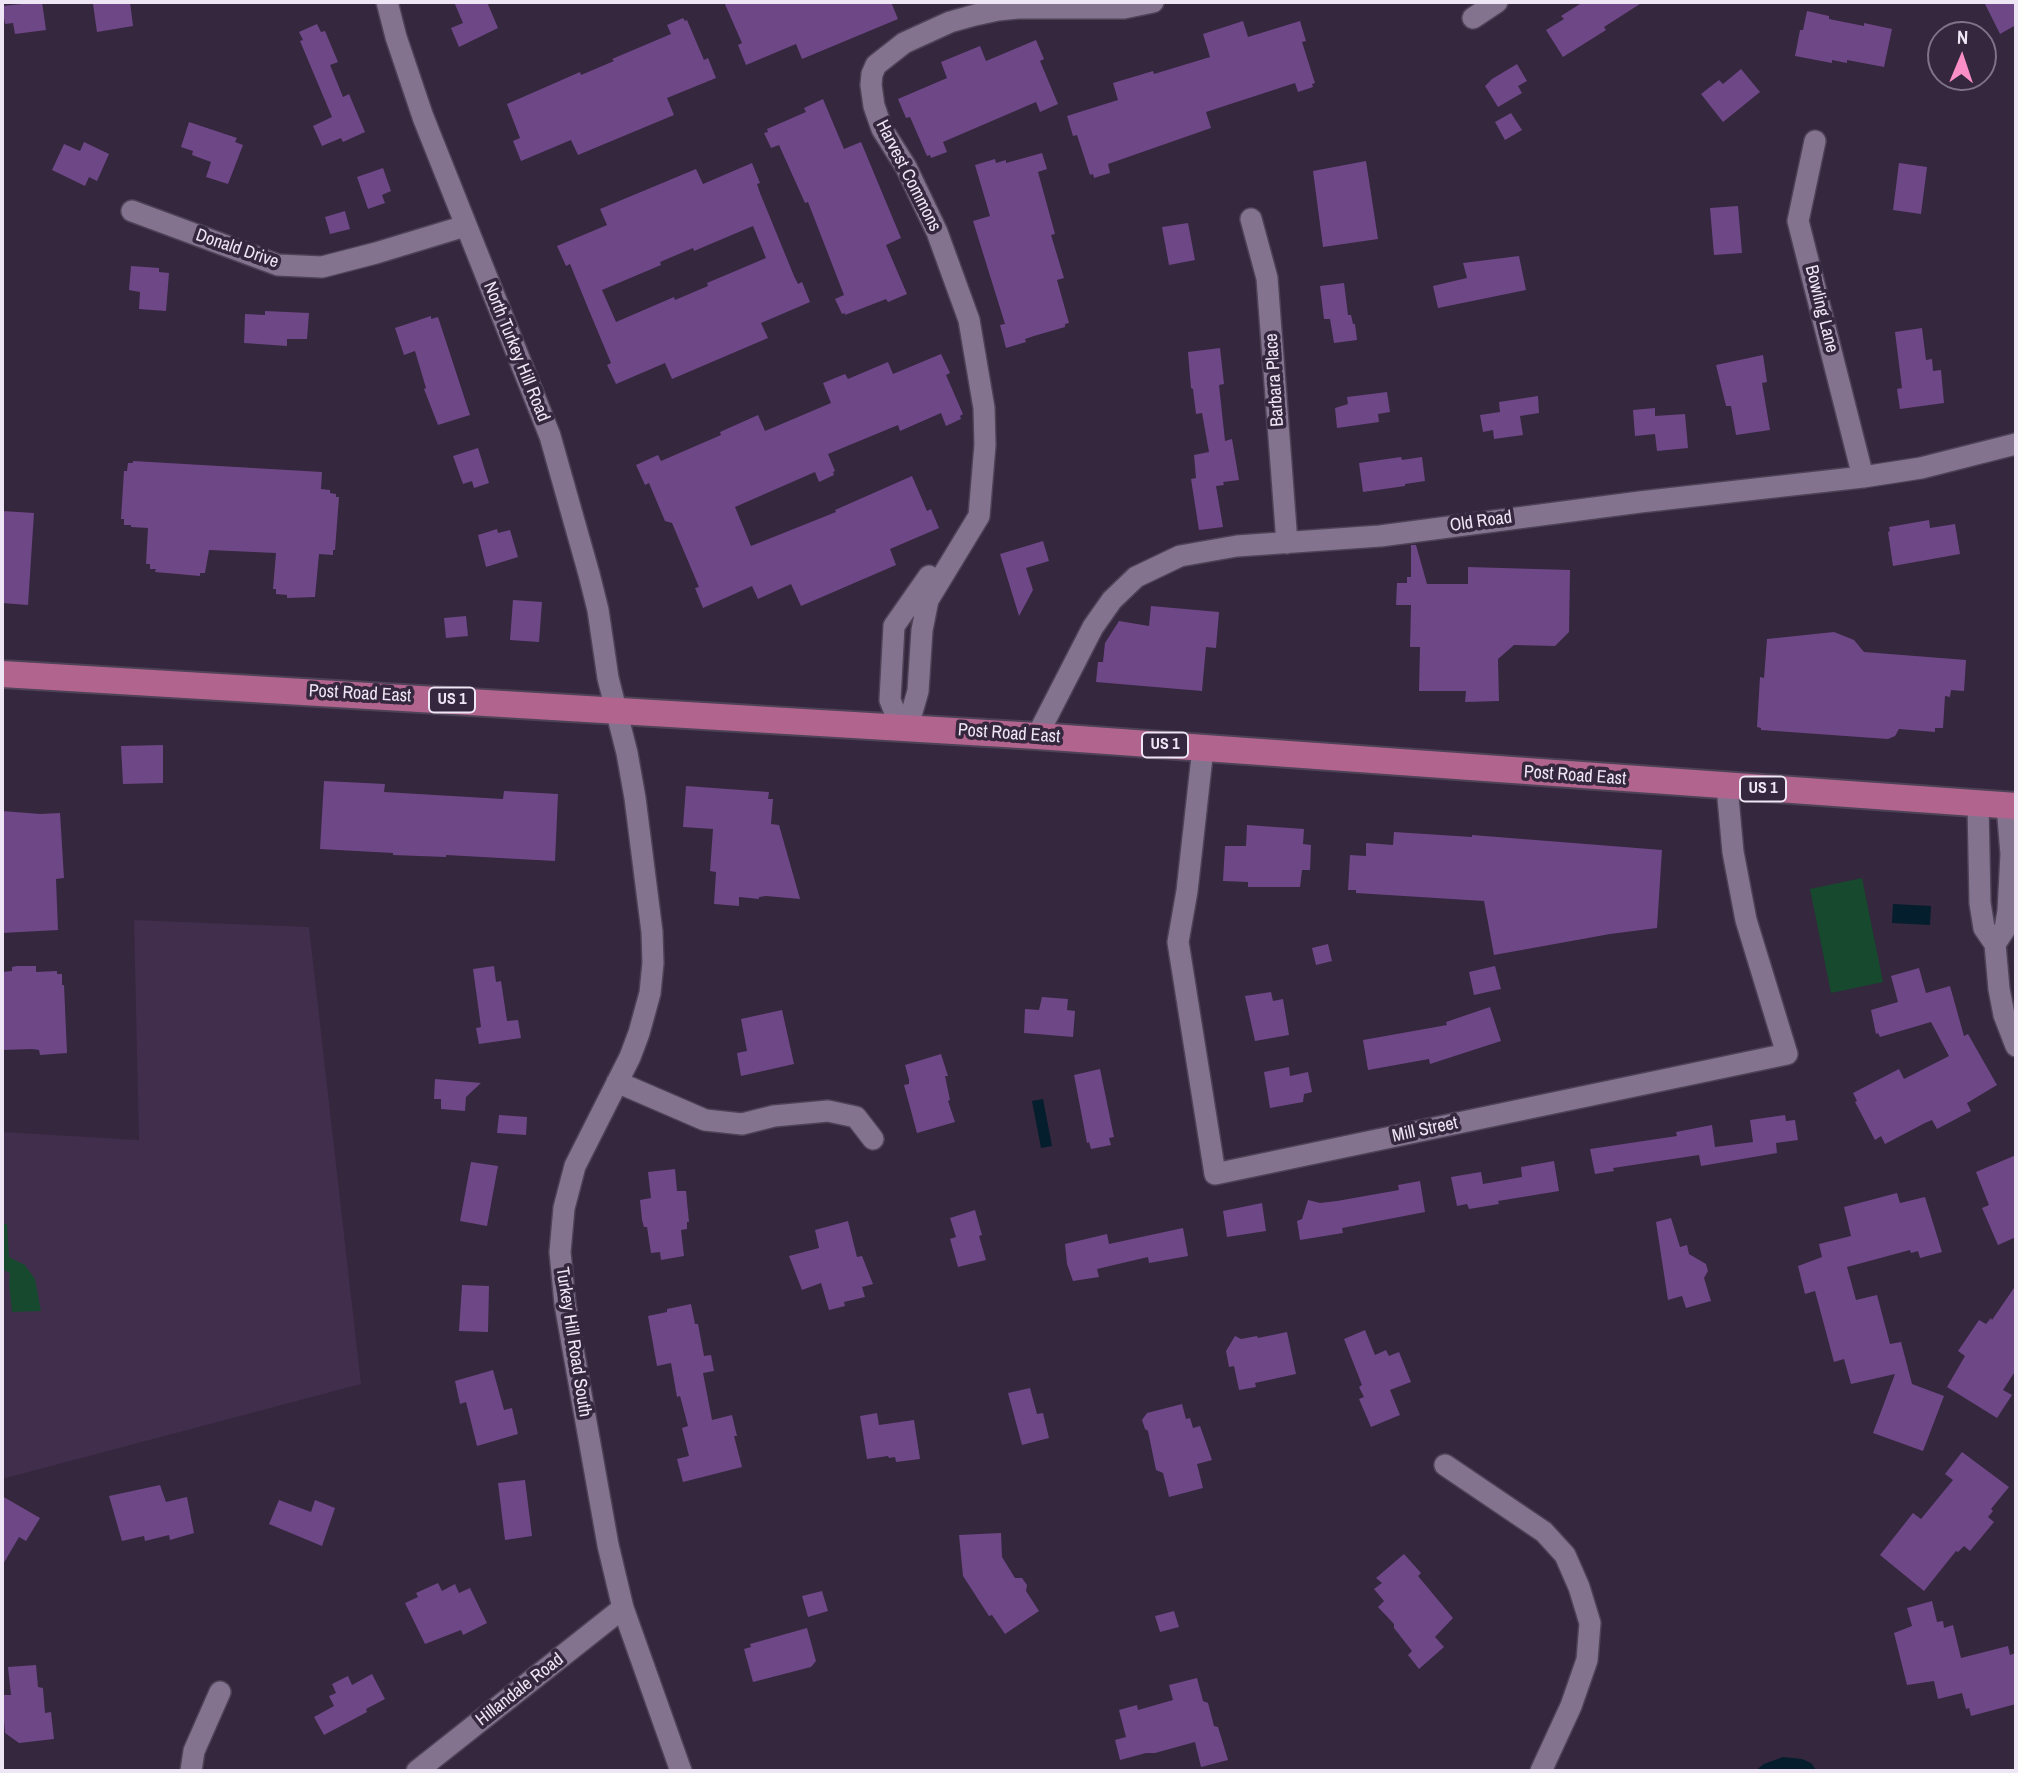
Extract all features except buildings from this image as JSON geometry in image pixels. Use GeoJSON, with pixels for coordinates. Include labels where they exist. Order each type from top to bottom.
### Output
{"type":"FeatureCollection","features":[{"type":"Feature","properties":{"kind":"main road","name":"Post Road East"},"geometry":{"type":"LineString","coordinates":[[2,674],[1037,736],[2012,806]]}},
{"type":"Feature","properties":{"kind":"street","name":"North Turkey Hill Road"},"geometry":{"type":"LineString","coordinates":[[387,2],[408,77],[550,436],[589,574],[616,710]]}},
{"type":"Feature","properties":{"kind":"street","name":"Harvest Commons"},"geometry":{"type":"LineString","coordinates":[[901,728],[890,700],[894,626],[962,527],[980,491],[985,445],[984,408],[969,320],[937,232],[906,167],[883,129],[874,106],[872,74],[876,65],[904,43],[950,22],[975,15],[1018,8],[1124,8],[1153,2]]}},
{"type":"Feature","properties":{"kind":"street"},"geometry":{"type":"LineString","coordinates":[[1473,18],[1497,2]]}},
{"type":"Feature","properties":{"kind":"street","name":"Bowling Lane"},"geometry":{"type":"LineString","coordinates":[[1815,141],[1798,221],[1863,477]]}},
{"type":"Feature","properties":{"kind":"street","name":"Donald Drive"},"geometry":{"type":"LineString","coordinates":[[132,211],[278,265],[323,267],[465,226]]}},
{"type":"Feature","properties":{"kind":"street","name":"Barbara Place"},"geometry":{"type":"LineString","coordinates":[[1251,219],[1267,278],[1287,543]]}},
{"type":"Feature","properties":{"kind":"street","name":"Old Road"},"geometry":{"type":"LineString","coordinates":[[1037,736],[1093,627],[1112,600],[1136,577],[1165,561],[1197,552],[1237,546],[1380,536],[1640,502],[1863,477],[1921,468],[2016,444]]}},
{"type":"Feature","properties":{"kind":"street","name":"Turkey Hill Road South"},"geometry":{"type":"LineString","coordinates":[[616,710],[635,799],[651,908],[652,976],[646,1011],[635,1045],[575,1166],[564,1208],[560,1252],[567,1318],[608,1545],[624,1608],[681,1771]]}},
{"type":"Feature","properties":{"kind":"street","name":"Mill Street"},"geometry":{"type":"LineString","coordinates":[[1203,748],[1187,891],[1178,942],[1215,1174],[1787,1054],[1746,920],[1733,852],[1727,787]]}},
{"type":"Feature","properties":{"kind":"street"},"geometry":{"type":"LineString","coordinates":[[1978,804],[1980,903],[1984,928],[1995,944],[2001,1002],[2016,1046]]}},
{"type":"Feature","properties":{"kind":"street"},"geometry":{"type":"LineString","coordinates":[[1995,944],[2006,929],[2012,806]]}},
{"type":"Feature","properties":{"kind":"street"},"geometry":{"type":"LineString","coordinates":[[617,1082],[705,1120],[742,1124],[774,1116],[828,1111],[856,1117],[873,1139]]}},
{"type":"Feature","properties":{"kind":"street"},"geometry":{"type":"LineString","coordinates":[[1445,1465],[1544,1532],[1565,1555],[1579,1587],[1590,1623],[1587,1660],[1571,1706],[1541,1771]]}},
{"type":"Feature","properties":{"kind":"street","name":"Hillandale Road"},"geometry":{"type":"LineString","coordinates":[[417,1771],[624,1608]]}},
{"type":"Feature","properties":{"kind":"street"},"geometry":{"type":"LineString","coordinates":[[191,1771],[194,1751],[220,1692]]}},
{"type":"Feature","properties":{"kind":"shaded area"},"geometry":{"type":"Polygon","coordinates":[[[134,920],[309,927],[361,1384],[2,1479],[2,1132],[139,1140],[134,920]]]}},
{"type":"Feature","properties":{"kind":"green space"},"geometry":{"type":"Polygon","coordinates":[[[1862,878],[1883,982],[1831,993],[1810,889],[1862,878]]]}},
{"type":"Feature","properties":{"kind":"green space"},"geometry":{"type":"Polygon","coordinates":[[[2,1224],[7,1224],[9,1257],[25,1265],[35,1279],[41,1311],[12,1312],[10,1273],[2,1269],[2,1224]]]}},
{"type":"Feature","properties":{"kind":"water"},"geometry":{"type":"Polygon","coordinates":[[[1893,904],[1931,906],[1930,925],[1892,923],[1893,904]]]}},
{"type":"Feature","properties":{"kind":"water"},"geometry":{"type":"Polygon","coordinates":[[[1043,1099],[1052,1146],[1041,1148],[1032,1101],[1043,1099]]]}},
{"type":"Feature","properties":{"kind":"water"},"geometry":{"type":"Polygon","coordinates":[[[1783,1757],[1802,1759],[1811,1763],[1817,1771],[1755,1771],[1764,1764],[1783,1757]]]}}]}
